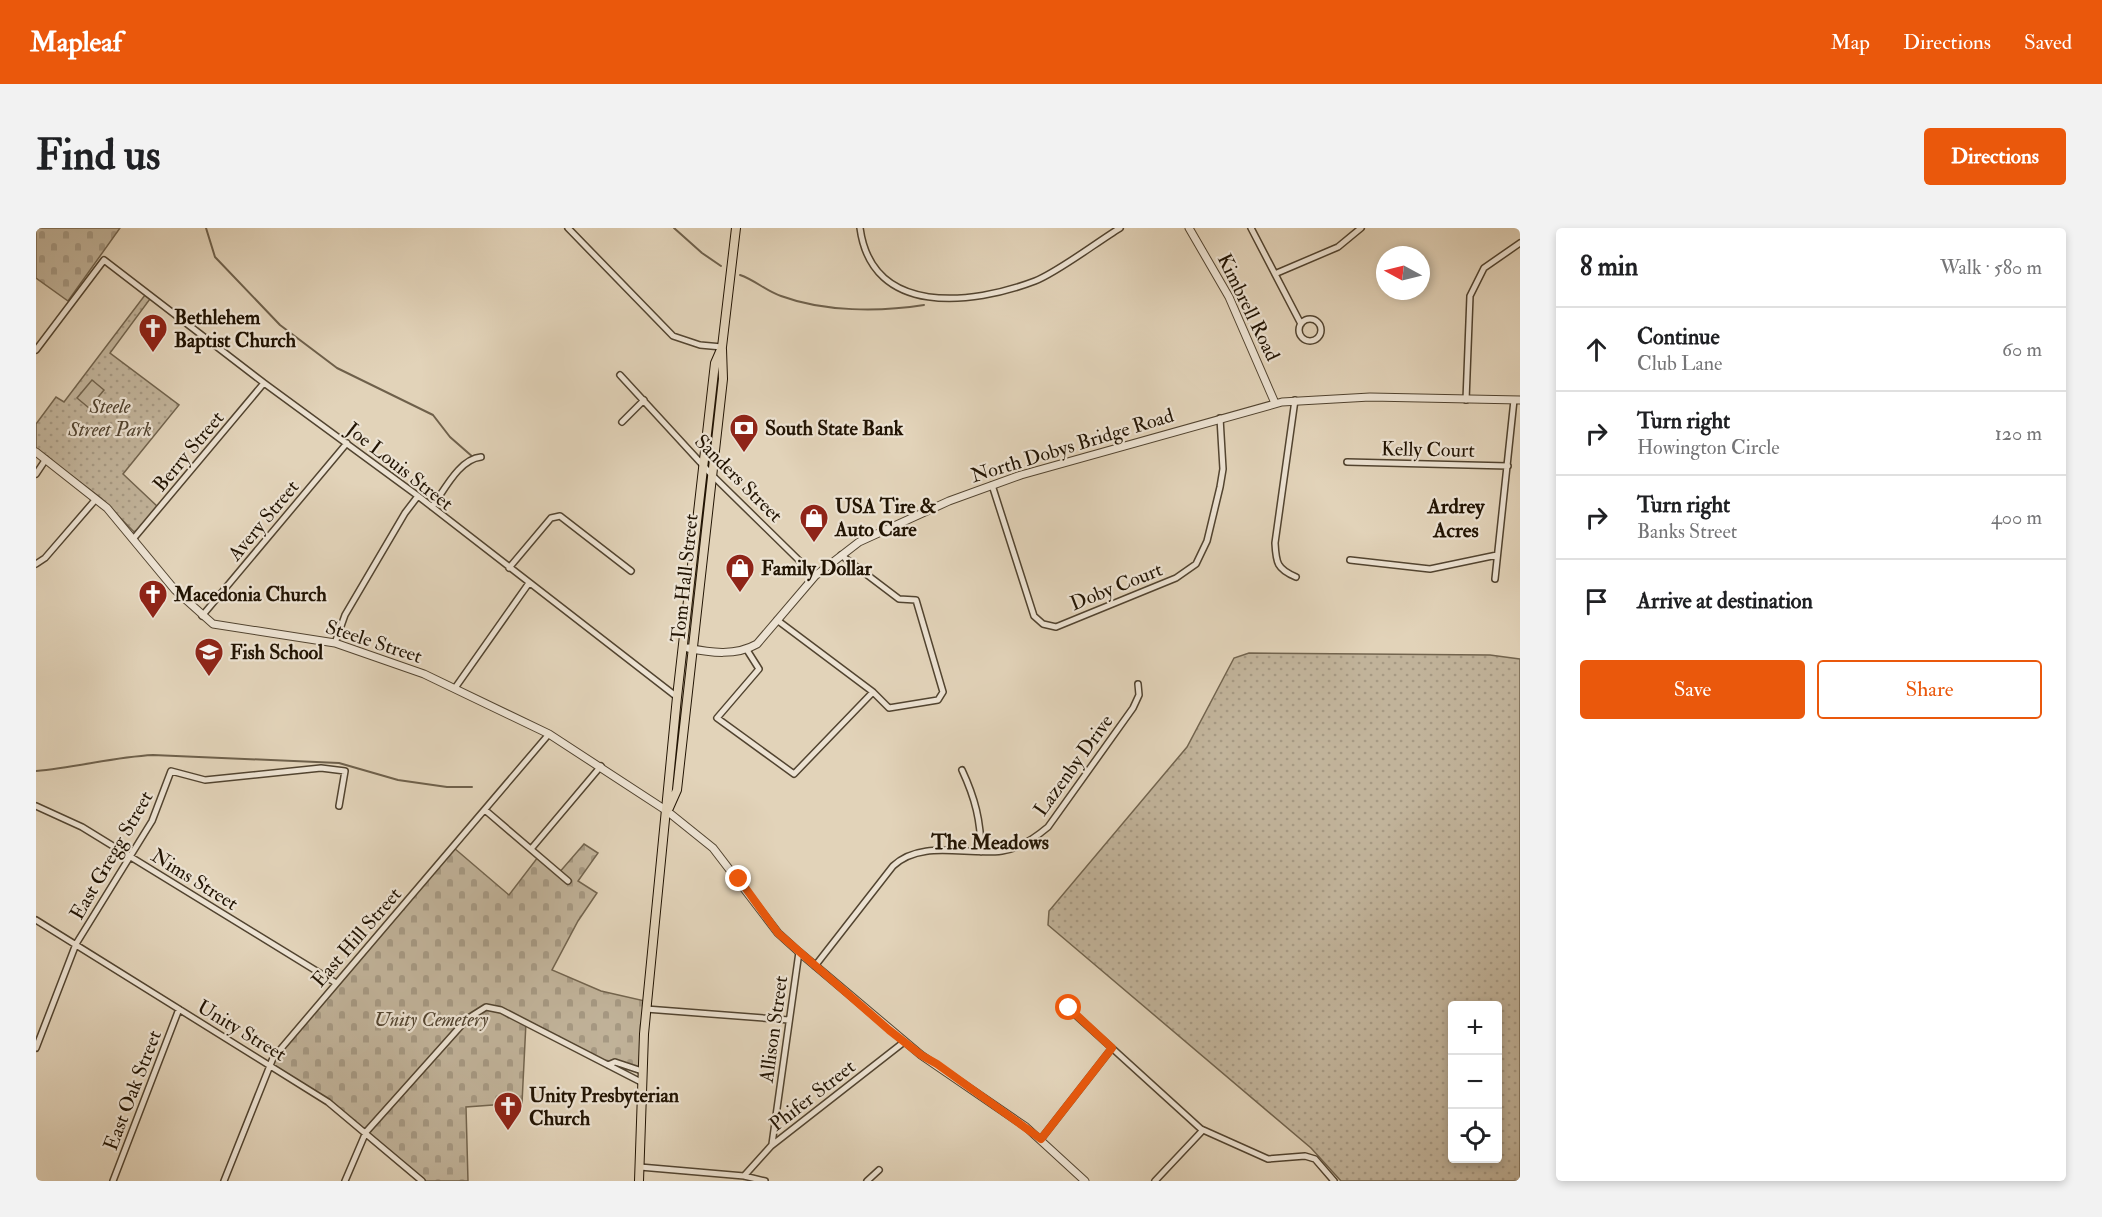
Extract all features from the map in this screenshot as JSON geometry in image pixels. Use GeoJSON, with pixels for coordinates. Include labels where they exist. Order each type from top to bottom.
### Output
{"type":"FeatureCollection","features":[{"type":"Feature","properties":{"kind":"main road","name":"Tom Hall Street"},"geometry":{"type":"LineString","coordinates":[[667,811],[677,790],[723,379],[722,347],[736,228]]}},
{"type":"Feature","properties":{"kind":"main road","name":"Tom Hall Street"},"geometry":{"type":"LineString","coordinates":[[639,1181],[641,1082],[646,1009],[677,697],[715,363],[722,347]]}},
{"type":"Feature","properties":{"kind":"street"},"geometry":{"type":"LineString","coordinates":[[568,228],[674,336],[700,345],[722,347]]}},
{"type":"Feature","properties":{"kind":"street"},"geometry":{"type":"LineString","coordinates":[[860,228],[862,244],[871,261],[893,287],[919,297],[948,298],[984,295],[1036,280],[1120,228]]}},
{"type":"Feature","properties":{"kind":"street","name":"Kimbrell Road"},"geometry":{"type":"LineString","coordinates":[[1189,228],[1228,297],[1275,403]]}},
{"type":"Feature","properties":{"kind":"street"},"geometry":{"type":"LineString","coordinates":[[1251,228],[1301,324],[1299,333],[1303,339],[1310,342],[1319,337],[1321,326],[1316,320],[1308,319],[1301,324]]}},
{"type":"Feature","properties":{"kind":"street"},"geometry":{"type":"LineString","coordinates":[[1276,273],[1338,247],[1361,228]]}},
{"type":"Feature","properties":{"kind":"street"},"geometry":{"type":"LineString","coordinates":[[1466,400],[1470,296],[1484,268],[1520,243]]}},
{"type":"Feature","properties":{"kind":"street","name":"Joe Louis Street"},"geometry":{"type":"LineString","coordinates":[[36,350],[104,261],[264,383],[418,496],[677,697]]}},
{"type":"Feature","properties":{"kind":"street","name":"Sanders Street"},"geometry":{"type":"LineString","coordinates":[[620,375],[711,474],[815,576]]}},
{"type":"Feature","properties":{"kind":"street","name":"Berry Street"},"geometry":{"type":"LineString","coordinates":[[134,538],[264,383]]}},
{"type":"Feature","properties":{"kind":"street","name":"North Dobys Bridge Road"},"geometry":{"type":"LineString","coordinates":[[747,650],[757,644],[815,576],[859,542],[901,522],[992,485],[1275,403],[1370,397],[1517,400]]}},
{"type":"Feature","properties":{"kind":"street"},"geometry":{"type":"LineString","coordinates":[[622,422],[644,400]]}},
{"type":"Feature","properties":{"kind":"street"},"geometry":{"type":"LineString","coordinates":[[1295,400],[1275,543],[1276,564],[1281,571],[1296,577]]}},
{"type":"Feature","properties":{"kind":"street"},"geometry":{"type":"LineString","coordinates":[[1495,579],[1517,400]]}},
{"type":"Feature","properties":{"kind":"street","name":"Doby Court"},"geometry":{"type":"LineString","coordinates":[[992,485],[1034,615],[1043,624],[1056,627],[1176,578],[1196,564],[1208,541],[1223,469],[1220,418]]}},
{"type":"Feature","properties":{"kind":"street","name":"Avery Street"},"geometry":{"type":"LineString","coordinates":[[202,616],[347,443]]}},
{"type":"Feature","properties":{"kind":"street","name":"Steele Street"},"geometry":{"type":"LineString","coordinates":[[36,452],[96,499],[134,538],[175,590],[213,624],[335,643],[454,688],[549,734],[602,766],[667,811],[713,848],[778,933],[799,952],[904,1042],[1041,1139],[1085,1181]]}},
{"type":"Feature","properties":{"kind":"street"},"geometry":{"type":"LineString","coordinates":[[432,507],[461,468],[473,458],[481,457]]}},
{"type":"Feature","properties":{"kind":"street"},"geometry":{"type":"LineString","coordinates":[[36,474],[46,459]]}},
{"type":"Feature","properties":{"kind":"street","name":"Kelly Court"},"geometry":{"type":"LineString","coordinates":[[1347,462],[1508,466]]}},
{"type":"Feature","properties":{"kind":"street"},"geometry":{"type":"LineString","coordinates":[[335,643],[345,615],[405,513],[418,496]]}},
{"type":"Feature","properties":{"kind":"street"},"geometry":{"type":"LineString","coordinates":[[36,564],[45,558],[96,499]]}},
{"type":"Feature","properties":{"kind":"street"},"geometry":{"type":"LineString","coordinates":[[509,568],[551,518],[560,516],[631,571]]}},
{"type":"Feature","properties":{"kind":"street"},"geometry":{"type":"LineString","coordinates":[[777,620],[873,692],[889,708],[895,709],[938,699],[943,692],[916,600],[899,599],[841,555]]}},
{"type":"Feature","properties":{"kind":"street"},"geometry":{"type":"LineString","coordinates":[[1350,560],[1430,569],[1497,555]]}},
{"type":"Feature","properties":{"kind":"street"},"geometry":{"type":"LineString","coordinates":[[454,688],[529,583]]}},
{"type":"Feature","properties":{"kind":"street"},"geometry":{"type":"LineString","coordinates":[[684,647],[734,652],[747,650],[759,669],[717,718],[794,774],[873,692]]}},
{"type":"Feature","properties":{"kind":"street","name":"Lazenby Drive"},"geometry":{"type":"LineString","coordinates":[[815,966],[904,855],[920,852],[1004,851],[1023,845],[1048,827],[1133,708],[1139,695],[1138,684]]}},
{"type":"Feature","properties":{"kind":"street","name":"East Hill Street"},"geometry":{"type":"LineString","coordinates":[[224,1181],[269,1064],[549,734]]}},
{"type":"Feature","properties":{"kind":"street"},"geometry":{"type":"LineString","coordinates":[[531,849],[602,766]]}},
{"type":"Feature","properties":{"kind":"street","name":"East Gregg Street"},"geometry":{"type":"LineString","coordinates":[[36,1048],[76,944],[152,821],[171,771],[205,780],[321,768],[345,771],[339,806]]}},
{"type":"Feature","properties":{"kind":"street"},"geometry":{"type":"LineString","coordinates":[[962,770],[977,806],[981,826],[981,852]]}},
{"type":"Feature","properties":{"kind":"street","name":"Nims Street"},"geometry":{"type":"LineString","coordinates":[[36,806],[82,827],[336,983]]}},
{"type":"Feature","properties":{"kind":"street"},"geometry":{"type":"LineString","coordinates":[[485,810],[568,881]]}},
{"type":"Feature","properties":{"kind":"street","name":"Unity Street"},"geometry":{"type":"LineString","coordinates":[[36,920],[269,1064],[366,1132],[423,1181]]}},
{"type":"Feature","properties":{"kind":"street","name":"Allison Street"},"geometry":{"type":"LineString","coordinates":[[771,1146],[799,952]]}},
{"type":"Feature","properties":{"kind":"street"},"geometry":{"type":"LineString","coordinates":[[345,1181],[366,1132],[467,1019],[486,1007],[509,1014],[641,1082]]}},
{"type":"Feature","properties":{"kind":"street"},"geometry":{"type":"LineString","coordinates":[[1069,1008],[1203,1130],[1268,1159],[1305,1156],[1315,1159],[1334,1181]]}},
{"type":"Feature","properties":{"kind":"street","name":"East Oak Street"},"geometry":{"type":"LineString","coordinates":[[113,1181],[179,1009]]}},
{"type":"Feature","properties":{"kind":"street"},"geometry":{"type":"LineString","coordinates":[[646,1009],[789,1020]]}},
{"type":"Feature","properties":{"kind":"street","name":"Phifer Street"},"geometry":{"type":"LineString","coordinates":[[744,1176],[771,1146],[904,1042]]}},
{"type":"Feature","properties":{"kind":"street"},"geometry":{"type":"LineString","coordinates":[[1041,1139],[1112,1048]]}},
{"type":"Feature","properties":{"kind":"street"},"geometry":{"type":"LineString","coordinates":[[608,1065],[615,1062],[642,1071]]}},
{"type":"Feature","properties":{"kind":"street"},"geometry":{"type":"LineString","coordinates":[[1155,1181],[1203,1130]]}},
{"type":"Feature","properties":{"kind":"street"},"geometry":{"type":"LineString","coordinates":[[640,1167],[744,1176],[765,1181]]}},
{"type":"Feature","properties":{"kind":"street"},"geometry":{"type":"LineString","coordinates":[[867,1181],[879,1170]]}},
{"type":"Feature","properties":{"kind":"green space"},"geometry":{"type":"Polygon","coordinates":[[[36,228],[120,228],[68,301],[36,278],[36,228]]]}},
{"type":"Feature","properties":{"kind":"green space","name":"Steele Street Park"},"geometry":{"type":"Polygon","coordinates":[[[145,295],[150,299],[110,353],[179,405],[123,474],[158,507],[135,533],[101,498],[36,449],[36,424],[56,397],[64,402],[145,295]]]}},
{"type":"Feature","properties":{"kind":"green space"},"geometry":{"type":"Polygon","coordinates":[[[92,380],[104,390],[89,408],[77,398],[92,380]]]}},
{"type":"Feature","properties":{"kind":"green space"},"geometry":{"type":"Polygon","coordinates":[[[1249,653],[1490,655],[1520,659],[1520,1181],[1341,1181],[1311,1148],[1048,925],[1049,911],[1187,747],[1234,658],[1249,653]]]}},
{"type":"Feature","properties":{"kind":"green space","name":"Unity Cemetery"},"geometry":{"type":"Polygon","coordinates":[[[584,844],[598,853],[578,881],[597,893],[578,921],[552,970],[601,991],[645,1001],[640,1069],[608,1063],[526,1022],[522,1103],[466,1107],[468,1181],[424,1181],[366,1131],[271,1063],[454,848],[509,895],[538,857],[558,874],[584,844]]]}},
{"type":"Feature","properties":{"kind":"waterway"},"geometry":{"type":"LineString","coordinates":[[206,228],[215,257],[280,325],[337,368],[433,415],[450,437],[474,458]]}},
{"type":"Feature","properties":{"kind":"waterway"},"geometry":{"type":"LineString","coordinates":[[674,228],[702,253],[721,266]]}},
{"type":"Feature","properties":{"kind":"waterway"},"geometry":{"type":"LineString","coordinates":[[740,275],[776,294],[815,305],[852,309],[889,309],[924,305]]}},
{"type":"Feature","properties":{"kind":"waterway"},"geometry":{"type":"LineString","coordinates":[[36,771],[153,755],[339,763],[398,780],[447,787],[472,787]]}},
{"type":"Feature","properties":{"kind":"place","name":"Bethlehem Baptist Church"},"geometry":{"type":"Point","coordinates":[153,354]}},
{"type":"Feature","properties":{"kind":"place","name":"South State Bank"},"geometry":{"type":"Point","coordinates":[744,454]}},
{"type":"Feature","properties":{"kind":"place","name":"USA Tire & Auto Care"},"geometry":{"type":"Point","coordinates":[814,544]}},
{"type":"Feature","properties":{"kind":"place","name":"Family Dollar"},"geometry":{"type":"Point","coordinates":[740,594]}},
{"type":"Feature","properties":{"kind":"place","name":"Macedonia Church"},"geometry":{"type":"Point","coordinates":[153,620]}},
{"type":"Feature","properties":{"kind":"place","name":"Fish School"},"geometry":{"type":"Point","coordinates":[209,678]}},
{"type":"Feature","properties":{"kind":"place","name":"Unity Presbyterian Church"},"geometry":{"type":"Point","coordinates":[508,1132]}},
{"type":"Feature","properties":{"kind":"district","name":"Ardrey Acres"},"geometry":{"type":"Point","coordinates":[1456,518]}},
{"type":"Feature","properties":{"kind":"district","name":"The Meadows"},"geometry":{"type":"Point","coordinates":[990,842]}},
{"type":"Feature","properties":{"kind":"route"},"geometry":{"type":"LineString","coordinates":[[739,879],[778,933],[863,1008],[921,1055],[937,1064],[1041,1139],[1112,1048],[1069,1008]]}}]}
